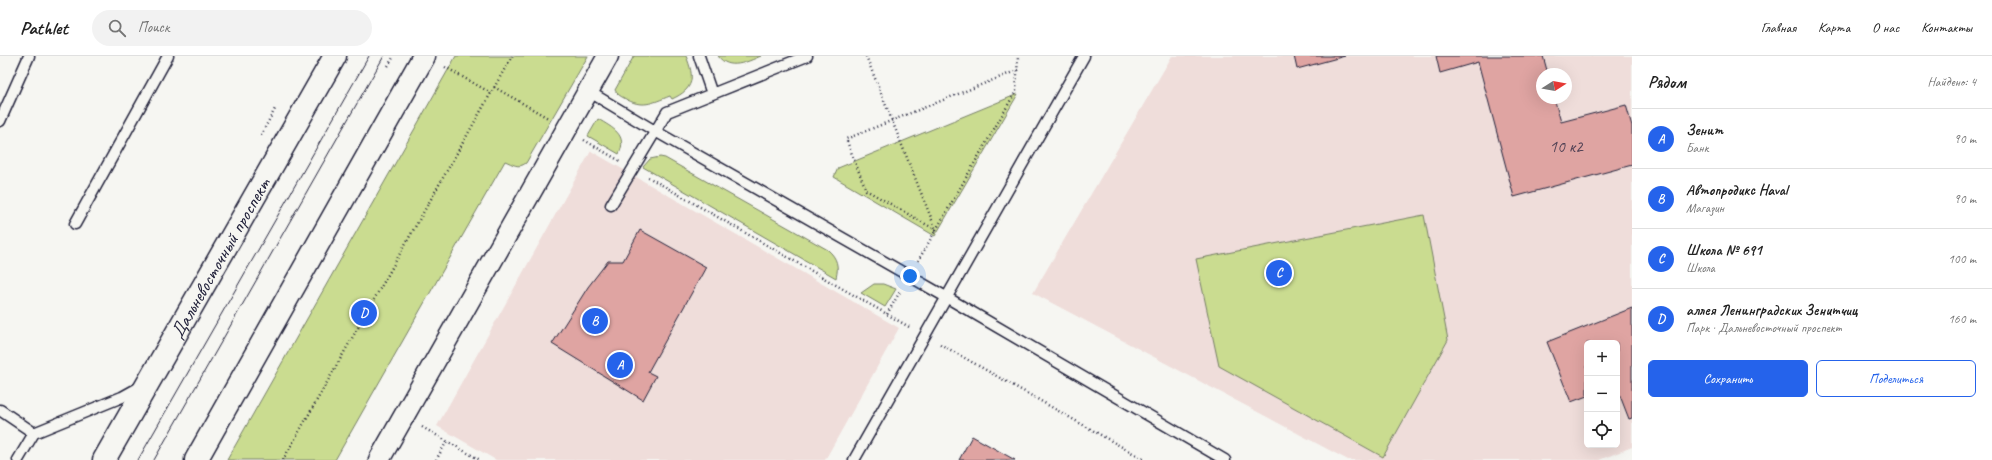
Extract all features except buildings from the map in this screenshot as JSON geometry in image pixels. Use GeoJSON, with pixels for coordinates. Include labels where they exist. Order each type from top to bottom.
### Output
{"type":"FeatureCollection","features":[{"type":"Feature","properties":{"kind":"main road","name":"Дальневосточный проспект"},"geometry":{"type":"LineString","coordinates":[[104,460],[335,56]]}},
{"type":"Feature","properties":{"kind":"main road"},"geometry":{"type":"LineString","coordinates":[[196,460],[424,56]]}},
{"type":"Feature","properties":{"kind":"street"},"geometry":{"type":"LineString","coordinates":[[380,460],[608,56]]}},
{"type":"Feature","properties":{"kind":"lane"},"geometry":{"type":"LineString","coordinates":[[0,121],[29,56]]}},
{"type":"Feature","properties":{"kind":"lane"},"geometry":{"type":"LineString","coordinates":[[75,224],[168,56]]}},
{"type":"Feature","properties":{"kind":"lane"},"geometry":{"type":"LineString","coordinates":[[699,56],[712,94]]}},
{"type":"Feature","properties":{"kind":"lane"},"geometry":{"type":"LineString","coordinates":[[611,205],[667,112],[807,56]]}},
{"type":"Feature","properties":{"kind":"lane"},"geometry":{"type":"LineString","coordinates":[[854,460],[1084,56]]}},
{"type":"Feature","properties":{"kind":"lane"},"geometry":{"type":"LineString","coordinates":[[588,91],[1225,460]]}},
{"type":"Feature","properties":{"kind":"lane"},"geometry":{"type":"LineString","coordinates":[[18,460],[34,433],[122,397],[149,382]]}},
{"type":"Feature","properties":{"kind":"lane"},"geometry":{"type":"LineString","coordinates":[[0,410],[34,433]]}},
{"type":"Feature","properties":{"kind":"path"},"geometry":{"type":"LineString","coordinates":[[388,66],[394,56]]}},
{"type":"Feature","properties":{"kind":"path"},"geometry":{"type":"LineString","coordinates":[[283,460],[512,56]]}},
{"type":"Feature","properties":{"kind":"path"},"geometry":{"type":"LineString","coordinates":[[866,56],[936,230]]}},
{"type":"Feature","properties":{"kind":"path"},"geometry":{"type":"LineString","coordinates":[[887,314],[1016,91],[1018,56]]}},
{"type":"Feature","properties":{"kind":"path"},"geometry":{"type":"LineString","coordinates":[[445,68],[491,93]]}},
{"type":"Feature","properties":{"kind":"path"},"geometry":{"type":"LineString","coordinates":[[936,230],[866,190],[846,139],[1018,70]]}},
{"type":"Feature","properties":{"kind":"path"},"geometry":{"type":"LineString","coordinates":[[494,88],[553,121]]}},
{"type":"Feature","properties":{"kind":"path"},"geometry":{"type":"LineString","coordinates":[[580,137],[925,336],[1145,460]]}},
{"type":"Feature","properties":{"kind":"path"},"geometry":{"type":"LineString","coordinates":[[436,460],[447,441]]}},
{"type":"Feature","properties":{"kind":"shaded area"},"geometry":{"type":"Polygon","coordinates":[[[1172,56],[1632,56],[1632,447],[1599,460],[1348,460],[1033,293],[1172,56]]]}},
{"type":"Feature","properties":{"kind":"shaded area"},"geometry":{"type":"Polygon","coordinates":[[[591,151],[899,328],[825,460],[496,460],[437,426],[591,151]]]}},
{"type":"Feature","properties":{"kind":"green space"},"geometry":{"type":"Polygon","coordinates":[[[456,56],[588,56],[526,163],[518,166],[505,161],[335,460],[227,460],[456,56]]]}},
{"type":"Feature","properties":{"kind":"green space"},"geometry":{"type":"Polygon","coordinates":[[[634,56],[686,56],[691,71],[691,82],[685,91],[672,99],[670,96],[647,104],[630,101],[618,94],[615,90],[634,56]]]}},
{"type":"Feature","properties":{"kind":"green space"},"geometry":{"type":"Polygon","coordinates":[[[718,56],[761,56],[744,63],[733,64],[722,61],[718,56]]]}},
{"type":"Feature","properties":{"kind":"green space"},"geometry":{"type":"Polygon","coordinates":[[[1018,94],[935,236],[834,177],[838,168],[1018,94]]]}},
{"type":"Feature","properties":{"kind":"green space"},"geometry":{"type":"Polygon","coordinates":[[[598,119],[618,133],[622,142],[619,154],[588,136],[598,119]]]}},
{"type":"Feature","properties":{"kind":"green space"},"geometry":{"type":"Polygon","coordinates":[[[660,157],[665,158],[828,250],[836,262],[836,278],[643,167],[650,159],[660,157]]]}},
{"type":"Feature","properties":{"kind":"green space"},"geometry":{"type":"Polygon","coordinates":[[[1424,215],[1448,340],[1383,457],[1219,366],[1196,259],[1424,215]]]}},
{"type":"Feature","properties":{"kind":"green space"},"geometry":{"type":"Polygon","coordinates":[[[874,284],[883,284],[896,289],[885,307],[861,293],[874,284]]]}},
{"type":"Feature","properties":{"kind":"tram line"},"geometry":{"type":"LineString","coordinates":[[138,460],[369,56]]}},
{"type":"Feature","properties":{"kind":"tram line"},"geometry":{"type":"LineString","coordinates":[[154,460],[384,56]]}},
{"type":"Feature","properties":{"kind":"place","name":"Школа № 691"},"geometry":{"type":"Point","coordinates":[1279,273]}},
{"type":"Feature","properties":{"kind":"place","name":"аллея Ленинградских Зенитчиц"},"geometry":{"type":"Point","coordinates":[364,313]}},
{"type":"Feature","properties":{"kind":"place","name":"Автопродикс Haval"},"geometry":{"type":"Point","coordinates":[595,321]}},
{"type":"Feature","properties":{"kind":"place","name":"Зенит"},"geometry":{"type":"Point","coordinates":[620,365]}}]}
